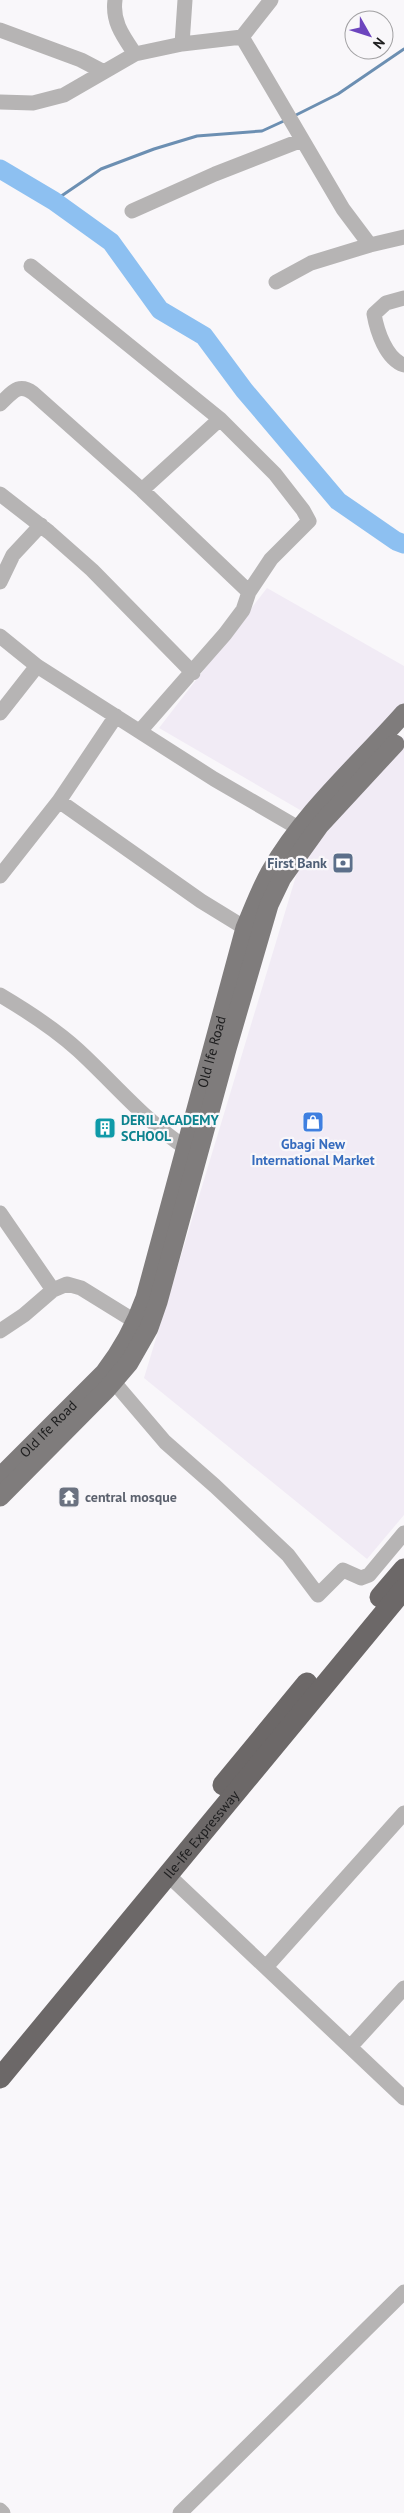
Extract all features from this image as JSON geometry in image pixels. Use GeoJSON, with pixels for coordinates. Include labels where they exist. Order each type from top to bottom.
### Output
{"type":"FeatureCollection","features":[{"type":"Feature","properties":{"kind":"highway","name":"Ile-Ife Expressway"},"geometry":{"type":"LineString","coordinates":[[0,2057],[258,1742],[404,1569]]}},
{"type":"Feature","properties":{"kind":"highway","name":"Ile-Ife Expressway"},"geometry":{"type":"LineString","coordinates":[[0,2078],[404,1589]]}},
{"type":"Feature","properties":{"kind":"main road","name":"Old Ife Road"},"geometry":{"type":"LineString","coordinates":[[0,1497],[113,1381],[137,1348],[158,1302],[220,1047],[245,928],[271,871],[300,829],[404,714]]}},
{"type":"Feature","properties":{"kind":"main road","name":"Old Ife Road"},"geometry":{"type":"LineString","coordinates":[[0,1477],[104,1373],[118,1356],[136,1322],[145,1298],[186,1148],[269,905],[282,878],[320,825],[404,733]]}},
{"type":"Feature","properties":{"kind":"street"},"geometry":{"type":"LineString","coordinates":[[115,0],[114,16],[134,54]]}},
{"type":"Feature","properties":{"kind":"street"},"geometry":{"type":"LineString","coordinates":[[182,44],[185,0]]}},
{"type":"Feature","properties":{"kind":"street"},"geometry":{"type":"LineString","coordinates":[[0,102],[32,103],[49,99],[74,90],[102,71],[134,54],[182,44],[242,37],[271,0]]}},
{"type":"Feature","properties":{"kind":"street"},"geometry":{"type":"LineString","coordinates":[[0,30],[65,54],[102,71]]}},
{"type":"Feature","properties":{"kind":"street"},"geometry":{"type":"LineString","coordinates":[[242,37],[343,209],[370,245]]}},
{"type":"Feature","properties":{"kind":"street"},"geometry":{"type":"LineString","coordinates":[[132,211],[214,174],[302,140]]}},
{"type":"Feature","properties":{"kind":"street"},"geometry":{"type":"LineString","coordinates":[[276,282],[311,263],[404,237]]}},
{"type":"Feature","properties":{"kind":"street"},"geometry":{"type":"LineString","coordinates":[[31,266],[220,418],[275,474],[303,510],[309,521],[271,559],[249,592],[243,610],[193,673],[140,731]]}},
{"type":"Feature","properties":{"kind":"street"},"geometry":{"type":"LineString","coordinates":[[404,298],[386,303],[374,314],[388,354],[393,360],[404,365]]}},
{"type":"Feature","properties":{"kind":"street"},"geometry":{"type":"LineString","coordinates":[[0,404],[19,388],[26,388],[142,490],[249,592]]}},
{"type":"Feature","properties":{"kind":"street"},"geometry":{"type":"LineString","coordinates":[[142,490],[220,418]]}},
{"type":"Feature","properties":{"kind":"street"},"geometry":{"type":"LineString","coordinates":[[0,494],[41,525],[92,570],[193,673]]}},
{"type":"Feature","properties":{"kind":"street"},"geometry":{"type":"LineString","coordinates":[[0,582],[13,555],[41,525]]}},
{"type":"Feature","properties":{"kind":"street"},"geometry":{"type":"LineString","coordinates":[[0,636],[37,666],[214,779],[300,829]]}},
{"type":"Feature","properties":{"kind":"street"},"geometry":{"type":"LineString","coordinates":[[0,713],[37,666]]}},
{"type":"Feature","properties":{"kind":"street"},"geometry":{"type":"LineString","coordinates":[[0,876],[59,801],[116,716]]}},
{"type":"Feature","properties":{"kind":"street"},"geometry":{"type":"LineString","coordinates":[[59,801],[201,901],[245,928]]}},
{"type":"Feature","properties":{"kind":"street"},"geometry":{"type":"LineString","coordinates":[[0,996],[40,1020],[77,1048],[119,1093],[186,1148]]}},
{"type":"Feature","properties":{"kind":"street"},"geometry":{"type":"LineString","coordinates":[[0,1213],[52,1290]]}},
{"type":"Feature","properties":{"kind":"street"},"geometry":{"type":"LineString","coordinates":[[2,1325],[24,1316],[52,1290],[67,1284],[81,1288],[136,1322]]}},
{"type":"Feature","properties":{"kind":"street"},"geometry":{"type":"LineString","coordinates":[[113,1381],[165,1442],[288,1555],[318,1595],[343,1570],[362,1578],[369,1576],[404,1533]]}},
{"type":"Feature","properties":{"kind":"street"},"geometry":{"type":"LineString","coordinates":[[266,1968],[404,1813]]}},
{"type":"Feature","properties":{"kind":"street"},"geometry":{"type":"LineString","coordinates":[[167,1874],[404,2098]]}},
{"type":"Feature","properties":{"kind":"street"},"geometry":{"type":"LineString","coordinates":[[351,2046],[404,1988]]}},
{"type":"Feature","properties":{"kind":"street"},"geometry":{"type":"LineString","coordinates":[[180,2513],[404,2292]]}},
{"type":"Feature","properties":{"kind":"street"},"geometry":{"type":"LineString","coordinates":[[0,2510],[3,2513]]}},
{"type":"Feature","properties":{"kind":"shaded area"},"geometry":{"type":"Polygon","coordinates":[[[267,588],[404,666],[404,707],[307,814],[159,728],[267,588]]]}},
{"type":"Feature","properties":{"kind":"shaded area","name":"Gbagi New International Market"},"geometry":{"type":"Polygon","coordinates":[[[404,737],[404,1515],[367,1559],[144,1378],[299,866],[404,737]]]}},
{"type":"Feature","properties":{"kind":"waterway"},"geometry":{"type":"LineString","coordinates":[[294,116],[338,94],[404,49]]}},
{"type":"Feature","properties":{"kind":"waterway"},"geometry":{"type":"LineString","coordinates":[[54,201],[101,169],[154,149],[197,136],[262,131],[286,120]]}},
{"type":"Feature","properties":{"kind":"waterway"},"geometry":{"type":"LineString","coordinates":[[0,169],[54,201],[111,242],[160,310],[204,336],[244,390],[338,501],[396,541],[404,544]]}},
{"type":"Feature","properties":{"kind":"place","name":"First Bank"},"geometry":{"type":"Point","coordinates":[343,863]}},
{"type":"Feature","properties":{"kind":"place","name":"Gbagi New International Market"},"geometry":{"type":"Point","coordinates":[313,1122]}},
{"type":"Feature","properties":{"kind":"place","name":"DERIL ACADEMY SCHOOL"},"geometry":{"type":"Point","coordinates":[105,1128]}},
{"type":"Feature","properties":{"kind":"place","name":"central mosque"},"geometry":{"type":"Point","coordinates":[69,1497]}}]}
